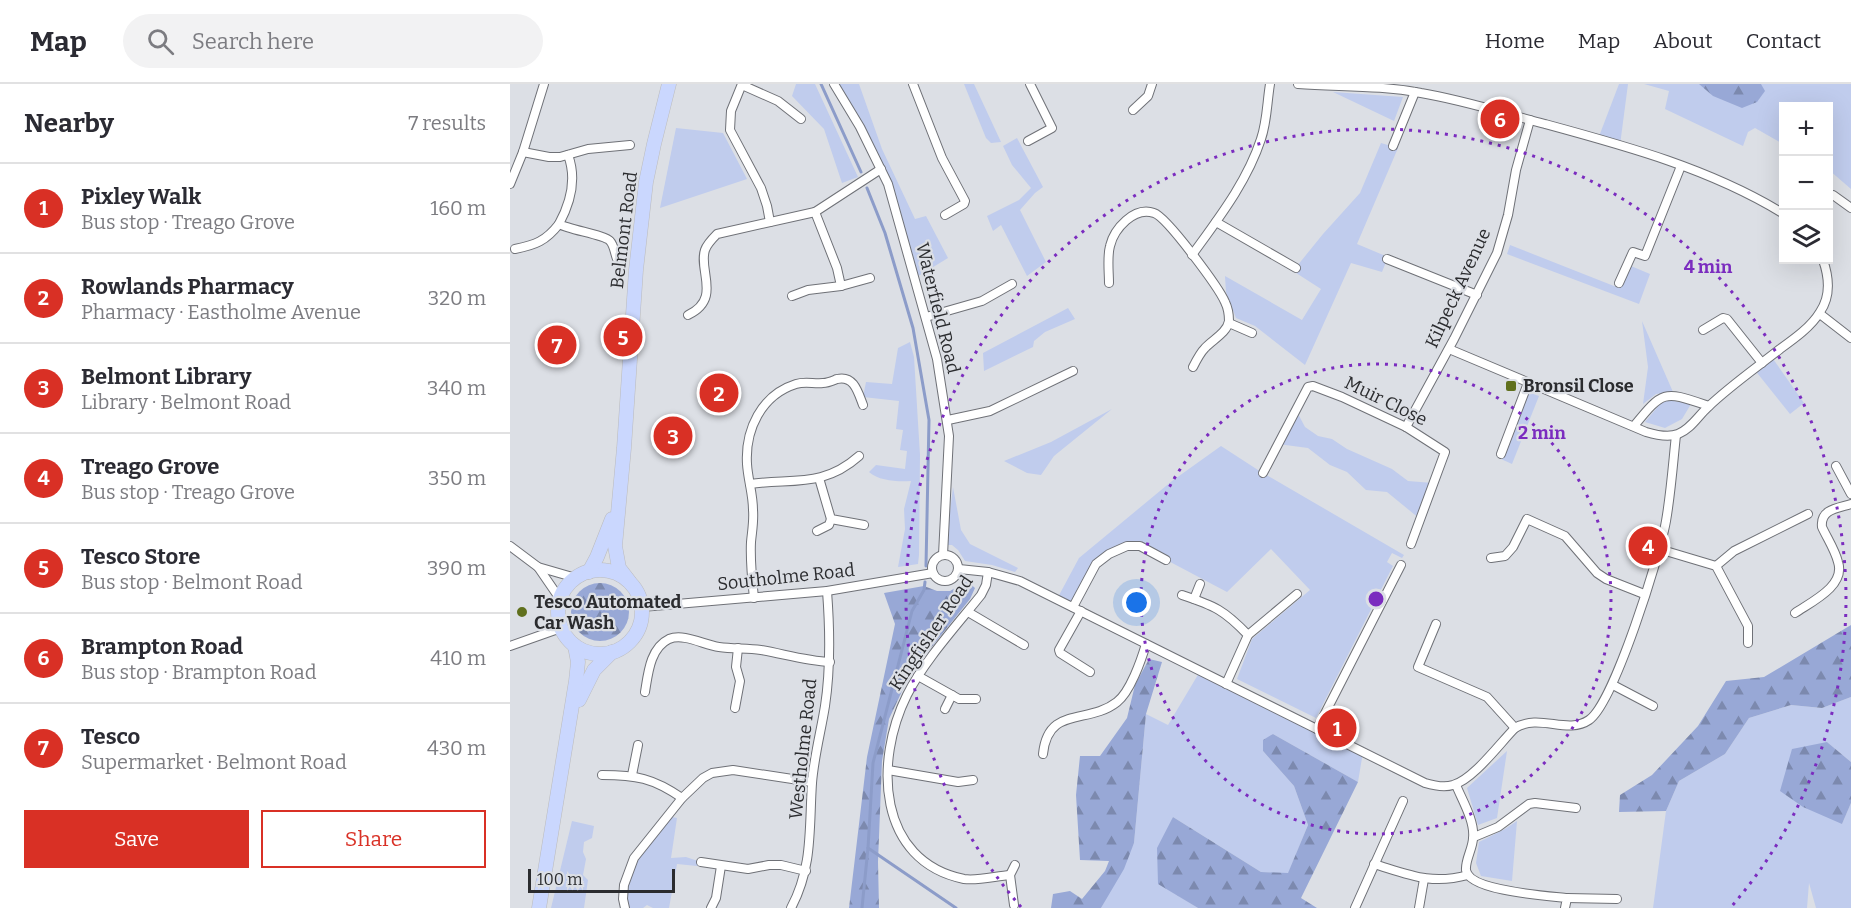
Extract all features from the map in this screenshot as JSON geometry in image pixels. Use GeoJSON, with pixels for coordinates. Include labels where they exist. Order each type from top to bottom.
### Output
{"type":"FeatureCollection","features":[{"type":"Feature","properties":{"kind":"highway","name":"Belmont Road"},"geometry":{"type":"LineString","coordinates":[[629,581],[619,568],[615,546],[640,224],[654,144],[669,84]]}},
{"type":"Feature","properties":{"kind":"highway","name":"Belmont Road"},"geometry":{"type":"LineString","coordinates":[[582,574],[606,538],[619,490]]}},
{"type":"Feature","properties":{"kind":"highway"},"geometry":{"type":"LineString","coordinates":[[606,570],[614,572],[629,581],[638,593],[642,607],[641,621],[635,635],[626,645],[613,652],[589,653],[575,646],[561,628],[558,614],[560,599],[566,587],[582,574],[606,570]]}},
{"type":"Feature","properties":{"kind":"highway"},"geometry":{"type":"LineString","coordinates":[[539,908],[570,724],[578,662],[575,646]]}},
{"type":"Feature","properties":{"kind":"highway"},"geometry":{"type":"LineString","coordinates":[[570,724],[586,683],[594,670],[613,652]]}},
{"type":"Feature","properties":{"kind":"street"},"geometry":{"type":"LineString","coordinates":[[510,184],[523,152],[544,84]]}},
{"type":"Feature","properties":{"kind":"street"},"geometry":{"type":"LineString","coordinates":[[770,222],[761,188],[730,130],[731,111],[742,84],[778,101],[801,119]]}},
{"type":"Feature","properties":{"kind":"street","name":"Waterfield Road"},"geometry":{"type":"LineString","coordinates":[[834,84],[881,169],[937,359],[948,420],[943,555]]}},
{"type":"Feature","properties":{"kind":"street"},"geometry":{"type":"LineString","coordinates":[[913,84],[942,158],[965,201],[964,204],[945,215]]}},
{"type":"Feature","properties":{"kind":"street"},"geometry":{"type":"LineString","coordinates":[[1028,141],[1052,128],[1029,84]]}},
{"type":"Feature","properties":{"kind":"street"},"geometry":{"type":"LineString","coordinates":[[1133,111],[1148,96],[1152,84]]}},
{"type":"Feature","properties":{"kind":"street"},"geometry":{"type":"LineString","coordinates":[[1192,255],[1240,186],[1262,137],[1270,84]]}},
{"type":"Feature","properties":{"kind":"street"},"geometry":{"type":"LineString","coordinates":[[1298,84],[1370,87],[1415,92],[1502,111],[1620,145],[1681,166],[1779,211]]}},
{"type":"Feature","properties":{"kind":"street"},"geometry":{"type":"LineString","coordinates":[[1393,146],[1415,92]]}},
{"type":"Feature","properties":{"kind":"street","name":"Kilpeck Avenue"},"geometry":{"type":"LineString","coordinates":[[1406,427],[1477,295],[1502,240],[1516,170],[1530,120]]}},
{"type":"Feature","properties":{"kind":"street"},"geometry":{"type":"LineString","coordinates":[[523,152],[549,157],[568,155],[588,149],[630,145]]}},
{"type":"Feature","properties":{"kind":"street"},"geometry":{"type":"LineString","coordinates":[[515,249],[542,242],[559,224],[566,211],[573,182],[568,155]]}},
{"type":"Feature","properties":{"kind":"street"},"geometry":{"type":"LineString","coordinates":[[1619,283],[1633,252],[1645,256],[1681,166]]}},
{"type":"Feature","properties":{"kind":"street"},"geometry":{"type":"LineString","coordinates":[[688,315],[697,310],[707,290],[705,250],[717,234],[815,212],[881,169]]}},
{"type":"Feature","properties":{"kind":"street"},"geometry":{"type":"LineString","coordinates":[[1833,195],[1851,208]]}},
{"type":"Feature","properties":{"kind":"street"},"geometry":{"type":"LineString","coordinates":[[815,212],[837,268],[841,286]]}},
{"type":"Feature","properties":{"kind":"street"},"geometry":{"type":"LineString","coordinates":[[1109,283],[1110,247],[1123,224],[1138,213],[1147,212],[1161,217],[1225,301],[1229,313],[1229,323],[1218,337],[1204,348],[1193,367]]}},
{"type":"Feature","properties":{"kind":"street"},"geometry":{"type":"LineString","coordinates":[[1216,222],[1296,268]]}},
{"type":"Feature","properties":{"kind":"street"},"geometry":{"type":"LineString","coordinates":[[559,224],[570,230],[605,238],[613,246],[616,259]]}},
{"type":"Feature","properties":{"kind":"street"},"geometry":{"type":"LineString","coordinates":[[1387,260],[1477,295]]}},
{"type":"Feature","properties":{"kind":"street"},"geometry":{"type":"LineString","coordinates":[[1449,349],[1634,426],[1658,435],[1676,435],[1799,335],[1820,314],[1826,303],[1828,289],[1824,264]]}},
{"type":"Feature","properties":{"kind":"street"},"geometry":{"type":"LineString","coordinates":[[792,296],[808,290],[841,286],[870,278]]}},
{"type":"Feature","properties":{"kind":"street"},"geometry":{"type":"LineString","coordinates":[[926,317],[982,302],[1012,284]]}},
{"type":"Feature","properties":{"kind":"street"},"geometry":{"type":"LineString","coordinates":[[1820,314],[1851,338]]}},
{"type":"Feature","properties":{"kind":"street"},"geometry":{"type":"LineString","coordinates":[[1703,330],[1723,318],[1727,320],[1762,363]]}},
{"type":"Feature","properties":{"kind":"street"},"geometry":{"type":"LineString","coordinates":[[1229,323],[1252,333]]}},
{"type":"Feature","properties":{"kind":"street"},"geometry":{"type":"LineString","coordinates":[[948,420],[990,411],[1073,371]]}},
{"type":"Feature","properties":{"kind":"street"},"geometry":{"type":"LineString","coordinates":[[754,598],[751,565],[753,511],[747,446],[750,429],[764,406],[776,394],[796,384],[808,382],[822,384],[845,378],[855,384],[863,405]]}},
{"type":"Feature","properties":{"kind":"street"},"geometry":{"type":"LineString","coordinates":[[1501,454],[1528,383]]}},
{"type":"Feature","properties":{"kind":"street","name":"Muir Close"},"geometry":{"type":"LineString","coordinates":[[1263,473],[1308,387],[1342,396],[1406,427],[1445,452],[1411,544]]}},
{"type":"Feature","properties":{"kind":"street"},"geometry":{"type":"LineString","coordinates":[[1634,426],[1662,396],[1678,396],[1709,406]]}},
{"type":"Feature","properties":{"kind":"street"},"geometry":{"type":"LineString","coordinates":[[958,569],[988,572],[1020,581],[1425,783],[1456,785],[1471,774],[1515,728],[1529,722],[1573,726],[1583,723],[1597,712],[1613,685],[1659,549],[1666,522],[1676,435]]}},
{"type":"Feature","properties":{"kind":"street"},"geometry":{"type":"LineString","coordinates":[[750,484],[819,478],[843,468],[859,456]]}},
{"type":"Feature","properties":{"kind":"street"},"geometry":{"type":"LineString","coordinates":[[1836,466],[1851,494]]}},
{"type":"Feature","properties":{"kind":"street"},"geometry":{"type":"LineString","coordinates":[[817,531],[829,525],[831,519],[819,478]]}},
{"type":"Feature","properties":{"kind":"street"},"geometry":{"type":"LineString","coordinates":[[1795,613],[1832,587],[1838,579],[1839,563],[1821,521],[1826,513],[1851,504]]}},
{"type":"Feature","properties":{"kind":"street"},"geometry":{"type":"LineString","coordinates":[[1716,566],[1734,551],[1808,514]]}},
{"type":"Feature","properties":{"kind":"street"},"geometry":{"type":"LineString","coordinates":[[831,519],[864,525]]}},
{"type":"Feature","properties":{"kind":"street"},"geometry":{"type":"LineString","coordinates":[[1491,558],[1504,556],[1513,547],[1527,519],[1565,536],[1597,573],[1606,579],[1644,594]]}},
{"type":"Feature","properties":{"kind":"street"},"geometry":{"type":"LineString","coordinates":[[510,546],[538,567],[560,599]]}},
{"type":"Feature","properties":{"kind":"street"},"geometry":{"type":"LineString","coordinates":[[1090,672],[1060,653],[1059,650],[1096,564],[1109,554],[1127,546],[1140,546],[1166,560]]}},
{"type":"Feature","properties":{"kind":"street"},"geometry":{"type":"LineString","coordinates":[[1659,549],[1716,566],[1748,626],[1748,643]]}},
{"type":"Feature","properties":{"kind":"street"},"geometry":{"type":"LineString","coordinates":[[943,555],[953,557],[957,562],[958,569],[955,577],[947,582],[939,580],[933,573],[934,562],[943,555]]}},
{"type":"Feature","properties":{"kind":"street"},"geometry":{"type":"LineString","coordinates":[[1317,729],[1401,565]]}},
{"type":"Feature","properties":{"kind":"street"},"geometry":{"type":"LineString","coordinates":[[538,567],[582,574]]}},
{"type":"Feature","properties":{"kind":"street","name":"Kingfisher Road"},"geometry":{"type":"LineString","coordinates":[[988,572],[986,585],[981,595],[908,692],[896,719],[889,748],[888,770],[891,807],[895,823],[902,837],[925,863],[938,871],[966,879],[1010,875]]}},
{"type":"Feature","properties":{"kind":"street","name":"Southolme Road"},"geometry":{"type":"LineString","coordinates":[[642,607],[827,591],[933,573]]}},
{"type":"Feature","properties":{"kind":"street"},"geometry":{"type":"LineString","coordinates":[[1194,599],[1200,584]]}},
{"type":"Feature","properties":{"kind":"street","name":"Westholme Road"},"geometry":{"type":"LineString","coordinates":[[791,908],[806,871],[811,829],[812,782],[830,662],[831,638],[827,591]]}},
{"type":"Feature","properties":{"kind":"street"},"geometry":{"type":"LineString","coordinates":[[1226,684],[1248,635],[1296,594]]}},
{"type":"Feature","properties":{"kind":"street"},"geometry":{"type":"LineString","coordinates":[[1182,595],[1206,603],[1229,615],[1248,635]]}},
{"type":"Feature","properties":{"kind":"street"},"geometry":{"type":"LineString","coordinates":[[968,612],[1024,645]]}},
{"type":"Feature","properties":{"kind":"street"},"geometry":{"type":"LineString","coordinates":[[1436,624],[1418,667],[1487,697],[1515,728]]}},
{"type":"Feature","properties":{"kind":"street"},"geometry":{"type":"LineString","coordinates":[[510,646],[561,628]]}},
{"type":"Feature","properties":{"kind":"street"},"geometry":{"type":"LineString","coordinates":[[645,692],[657,648],[669,639],[681,637],[718,647],[757,649],[812,661],[830,662]]}},
{"type":"Feature","properties":{"kind":"street"},"geometry":{"type":"LineString","coordinates":[[1043,754],[1044,739],[1056,725],[1078,715],[1100,712],[1119,701],[1141,661],[1146,644]]}},
{"type":"Feature","properties":{"kind":"street"},"geometry":{"type":"LineString","coordinates":[[735,708],[740,681],[736,667],[738,648]]}},
{"type":"Feature","properties":{"kind":"street"},"geometry":{"type":"LineString","coordinates":[[918,676],[959,699],[976,699]]}},
{"type":"Feature","properties":{"kind":"street"},"geometry":{"type":"LineString","coordinates":[[1613,685],[1653,706]]}},
{"type":"Feature","properties":{"kind":"street"},"geometry":{"type":"LineString","coordinates":[[945,709],[952,695]]}},
{"type":"Feature","properties":{"kind":"street"},"geometry":{"type":"LineString","coordinates":[[632,775],[638,745]]}},
{"type":"Feature","properties":{"kind":"street"},"geometry":{"type":"LineString","coordinates":[[625,908],[624,885],[634,858],[682,798],[703,778],[733,770],[812,782]]}},
{"type":"Feature","properties":{"kind":"street"},"geometry":{"type":"LineString","coordinates":[[888,770],[958,782],[973,780]]}},
{"type":"Feature","properties":{"kind":"street"},"geometry":{"type":"LineString","coordinates":[[602,775],[632,775],[649,779],[682,798]]}},
{"type":"Feature","properties":{"kind":"street"},"geometry":{"type":"LineString","coordinates":[[1456,785],[1474,837],[1466,868],[1468,875],[1478,883],[1511,891],[1566,898],[1617,899]]}},
{"type":"Feature","properties":{"kind":"street"},"geometry":{"type":"LineString","coordinates":[[1355,908],[1403,801]]}},
{"type":"Feature","properties":{"kind":"street"},"geometry":{"type":"LineString","coordinates":[[1474,837],[1498,827],[1529,804],[1576,808]]}},
{"type":"Feature","properties":{"kind":"street"},"geometry":{"type":"LineString","coordinates":[[701,862],[748,869],[782,865],[806,871]]}},
{"type":"Feature","properties":{"kind":"street"},"geometry":{"type":"LineString","coordinates":[[1374,864],[1424,879],[1449,880],[1468,875]]}},
{"type":"Feature","properties":{"kind":"street"},"geometry":{"type":"LineString","coordinates":[[1014,905],[1010,875],[1015,865]]}},
{"type":"Feature","properties":{"kind":"street"},"geometry":{"type":"LineString","coordinates":[[711,908],[717,898],[721,866]]}},
{"type":"Feature","properties":{"kind":"street"},"geometry":{"type":"LineString","coordinates":[[1419,908],[1424,879]]}},
{"type":"Feature","properties":{"kind":"street"},"geometry":{"type":"LineString","coordinates":[[1565,908],[1566,898]]}},
{"type":"Feature","properties":{"kind":"shaded area"},"geometry":{"type":"Polygon","coordinates":[[[796,84],[815,84],[858,177],[842,183],[824,129],[792,96],[796,84]]]}},
{"type":"Feature","properties":{"kind":"shaded area"},"geometry":{"type":"Polygon","coordinates":[[[834,84],[859,84],[882,149],[915,219],[926,216],[948,258],[915,278],[888,185],[834,84]]]}},
{"type":"Feature","properties":{"kind":"shaded area"},"geometry":{"type":"Polygon","coordinates":[[[964,84],[974,84],[1001,142],[991,143],[986,138],[964,84]]]}},
{"type":"Feature","properties":{"kind":"shaded area"},"geometry":{"type":"Polygon","coordinates":[[[1619,84],[1628,84],[1620,145],[1598,139],[1619,84]]]}},
{"type":"Feature","properties":{"kind":"shaded area"},"geometry":{"type":"Polygon","coordinates":[[[1644,84],[1851,84],[1851,189],[1833,173],[1833,102],[1779,102],[1779,142],[1755,128],[1748,132],[1743,146],[1665,109],[1669,91],[1644,84]]]}},
{"type":"Feature","properties":{"kind":"shaded area"},"geometry":{"type":"Polygon","coordinates":[[[1333,92],[1403,97],[1394,121],[1333,92]]]}},
{"type":"Feature","properties":{"kind":"shaded area"},"geometry":{"type":"Polygon","coordinates":[[[676,128],[723,133],[747,179],[660,208],[676,128]]]}},
{"type":"Feature","properties":{"kind":"shaded area"},"geometry":{"type":"Polygon","coordinates":[[[1017,138],[1043,187],[1020,210],[1046,262],[1027,276],[1001,225],[993,231],[987,216],[1019,200],[1031,188],[1012,165],[1003,146],[1017,138]]]}},
{"type":"Feature","properties":{"kind":"shaded area"},"geometry":{"type":"Polygon","coordinates":[[[1381,143],[1398,148],[1357,244],[1388,257],[1382,272],[1351,263],[1305,365],[1255,326],[1236,318],[1226,292],[1225,276],[1302,320],[1321,289],[1293,271],[1360,193],[1381,143]]]}},
{"type":"Feature","properties":{"kind":"shaded area"},"geometry":{"type":"Polygon","coordinates":[[[1510,245],[1619,288],[1631,266],[1650,274],[1639,304],[1507,254],[1510,245]]]}},
{"type":"Feature","properties":{"kind":"shaded area"},"geometry":{"type":"Polygon","coordinates":[[[1068,308],[1075,319],[1045,332],[1034,341],[1033,347],[984,371],[983,353],[1068,308]]]}},
{"type":"Feature","properties":{"kind":"shaded area"},"geometry":{"type":"Polygon","coordinates":[[[1642,321],[1673,392],[1656,394],[1643,404],[1648,367],[1642,321]]]}},
{"type":"Feature","properties":{"kind":"shaded area"},"geometry":{"type":"Polygon","coordinates":[[[910,342],[914,357],[920,455],[919,555],[918,564],[898,567],[905,529],[904,509],[911,481],[883,479],[869,472],[876,465],[905,469],[907,451],[900,450],[903,430],[896,429],[899,401],[863,397],[866,382],[892,384],[898,348],[910,342]]]}},
{"type":"Feature","properties":{"kind":"shaded area"},"geometry":{"type":"Polygon","coordinates":[[[1771,356],[1804,403],[1790,414],[1754,369],[1771,356]]]}},
{"type":"Feature","properties":{"kind":"shaded area"},"geometry":{"type":"Polygon","coordinates":[[[1528,392],[1539,396],[1512,464],[1501,459],[1528,392]]]}},
{"type":"Feature","properties":{"kind":"shaded area"},"geometry":{"type":"Polygon","coordinates":[[[1668,400],[1691,404],[1682,419],[1665,428],[1645,422],[1660,404],[1668,400]]]}},
{"type":"Feature","properties":{"kind":"shaded area"},"geometry":{"type":"Polygon","coordinates":[[[1112,409],[1054,456],[1041,475],[1027,473],[1004,461],[1051,442],[1112,409]]]}},
{"type":"Feature","properties":{"kind":"shaded area"},"geometry":{"type":"Polygon","coordinates":[[[1296,410],[1305,427],[1318,436],[1332,439],[1347,449],[1392,469],[1408,481],[1433,483],[1420,519],[1387,492],[1366,490],[1347,472],[1330,465],[1308,448],[1278,444],[1296,410]]]}},
{"type":"Feature","properties":{"kind":"shaded area"},"geometry":{"type":"Polygon","coordinates":[[[1221,446],[1404,555],[1402,558],[1392,553],[1387,562],[1393,566],[1316,718],[1237,679],[1252,639],[1310,590],[1271,549],[1227,592],[1140,546],[1127,546],[1096,564],[1073,607],[1057,599],[1079,558],[1172,481],[1221,446]]]}},
{"type":"Feature","properties":{"kind":"shaded area"},"geometry":{"type":"Polygon","coordinates":[[[953,487],[961,530],[970,544],[1018,568],[1015,572],[992,565],[965,561],[958,550],[952,545],[946,545],[953,487]]]}},
{"type":"Feature","properties":{"kind":"shaded area"},"geometry":{"type":"Polygon","coordinates":[[[1199,673],[1363,752],[1358,782],[1273,734],[1263,751],[1294,786],[1308,825],[1288,874],[1261,872],[1173,817],[1158,883],[1198,908],[1101,908],[1134,843],[1146,714],[1168,725],[1199,673]]]}},
{"type":"Feature","properties":{"kind":"shaded area"},"geometry":{"type":"Polygon","coordinates":[[[1851,697],[1851,762],[1827,742],[1842,824],[1851,803],[1851,908],[1816,908],[1809,883],[1807,908],[1653,908],[1666,811],[1679,781],[1725,754],[1749,718],[1791,705],[1822,708],[1851,697]]]}},
{"type":"Feature","properties":{"kind":"shaded area"},"geometry":{"type":"Polygon","coordinates":[[[1507,751],[1497,818],[1478,825],[1467,788],[1507,751]]]}},
{"type":"Feature","properties":{"kind":"shaded area"},"geometry":{"type":"Polygon","coordinates":[[[667,816],[677,818],[671,858],[686,857],[701,862],[697,866],[677,864],[669,908],[653,908],[647,905],[643,908],[625,908],[628,871],[667,816]]]}},
{"type":"Feature","properties":{"kind":"shaded area"},"geometry":{"type":"Polygon","coordinates":[[[572,821],[594,826],[592,838],[584,842],[583,852],[586,859],[583,875],[588,880],[584,908],[551,908],[572,821]]]}},
{"type":"Feature","properties":{"kind":"shaded area"},"geometry":{"type":"Polygon","coordinates":[[[1517,821],[1512,881],[1481,876],[1476,863],[1479,842],[1517,821]]]}},
{"type":"Feature","properties":{"kind":"green space"},"geometry":{"type":"Polygon","coordinates":[[[1699,84],[1761,84],[1765,91],[1757,102],[1742,108],[1713,96],[1699,84]]]}},
{"type":"Feature","properties":{"kind":"green space"},"geometry":{"type":"Polygon","coordinates":[[[967,581],[975,588],[970,599],[910,674],[889,719],[882,761],[878,862],[879,908],[849,908],[867,757],[895,624],[884,593],[924,586],[937,591],[950,591],[967,581]]]}},
{"type":"Feature","properties":{"kind":"green space"},"geometry":{"type":"Polygon","coordinates":[[[594,583],[606,583],[621,591],[629,606],[629,618],[621,633],[606,641],[594,641],[579,633],[571,618],[571,606],[579,591],[594,583]]]}},
{"type":"Feature","properties":{"kind":"green space"},"geometry":{"type":"Polygon","coordinates":[[[1851,625],[1851,697],[1822,708],[1791,705],[1749,718],[1725,754],[1679,781],[1666,811],[1619,812],[1620,795],[1652,775],[1698,726],[1726,681],[1764,677],[1851,625]]]}},
{"type":"Feature","properties":{"kind":"green space"},"geometry":{"type":"Polygon","coordinates":[[[1149,659],[1162,662],[1146,714],[1134,843],[1124,869],[1101,908],[1051,908],[1053,894],[1070,891],[1082,899],[1105,871],[1109,861],[1080,860],[1076,795],[1080,756],[1100,756],[1127,718],[1135,685],[1149,659]]]}},
{"type":"Feature","properties":{"kind":"green space"},"geometry":{"type":"Polygon","coordinates":[[[1273,734],[1358,782],[1301,898],[1317,908],[1198,908],[1158,884],[1157,848],[1173,817],[1261,872],[1288,873],[1308,825],[1294,786],[1263,751],[1263,740],[1273,734]]]}},
{"type":"Feature","properties":{"kind":"green space"},"geometry":{"type":"Polygon","coordinates":[[[1827,742],[1851,762],[1851,803],[1842,824],[1803,807],[1780,791],[1792,749],[1827,742]]]}},
{"type":"Feature","properties":{"kind":"waterway"},"geometry":{"type":"LineString","coordinates":[[821,84],[861,172]]}},
{"type":"Feature","properties":{"kind":"waterway"},"geometry":{"type":"LineString","coordinates":[[867,188],[885,233],[913,328],[929,420],[926,566]]}},
{"type":"Feature","properties":{"kind":"waterway"},"geometry":{"type":"LineString","coordinates":[[862,908],[873,763],[912,611],[924,590],[925,582]]}},
{"type":"Feature","properties":{"kind":"waterway"},"geometry":{"type":"LineString","coordinates":[[868,848],[956,908]]}},
{"type":"Feature","properties":{"kind":"place","name":"Brampton Road"},"geometry":{"type":"Point","coordinates":[1500,119]}},
{"type":"Feature","properties":{"kind":"place","name":"Tesco Store"},"geometry":{"type":"Point","coordinates":[623,337]}},
{"type":"Feature","properties":{"kind":"place","name":"Tesco"},"geometry":{"type":"Point","coordinates":[557,345]}},
{"type":"Feature","properties":{"kind":"place","name":"Bronsil Close"},"geometry":{"type":"Point","coordinates":[1511,386]}},
{"type":"Feature","properties":{"kind":"place","name":"Rowlands Pharmacy"},"geometry":{"type":"Point","coordinates":[719,393]}},
{"type":"Feature","properties":{"kind":"place","name":"Belmont Library"},"geometry":{"type":"Point","coordinates":[673,436]}},
{"type":"Feature","properties":{"kind":"place","name":"Treago Grove"},"geometry":{"type":"Point","coordinates":[1648,546]}},
{"type":"Feature","properties":{"kind":"place","name":"Tesco Automated Car Wash"},"geometry":{"type":"Point","coordinates":[522,612]}},
{"type":"Feature","properties":{"kind":"place","name":"Pixley Walk"},"geometry":{"type":"Point","coordinates":[1337,728]}}]}
